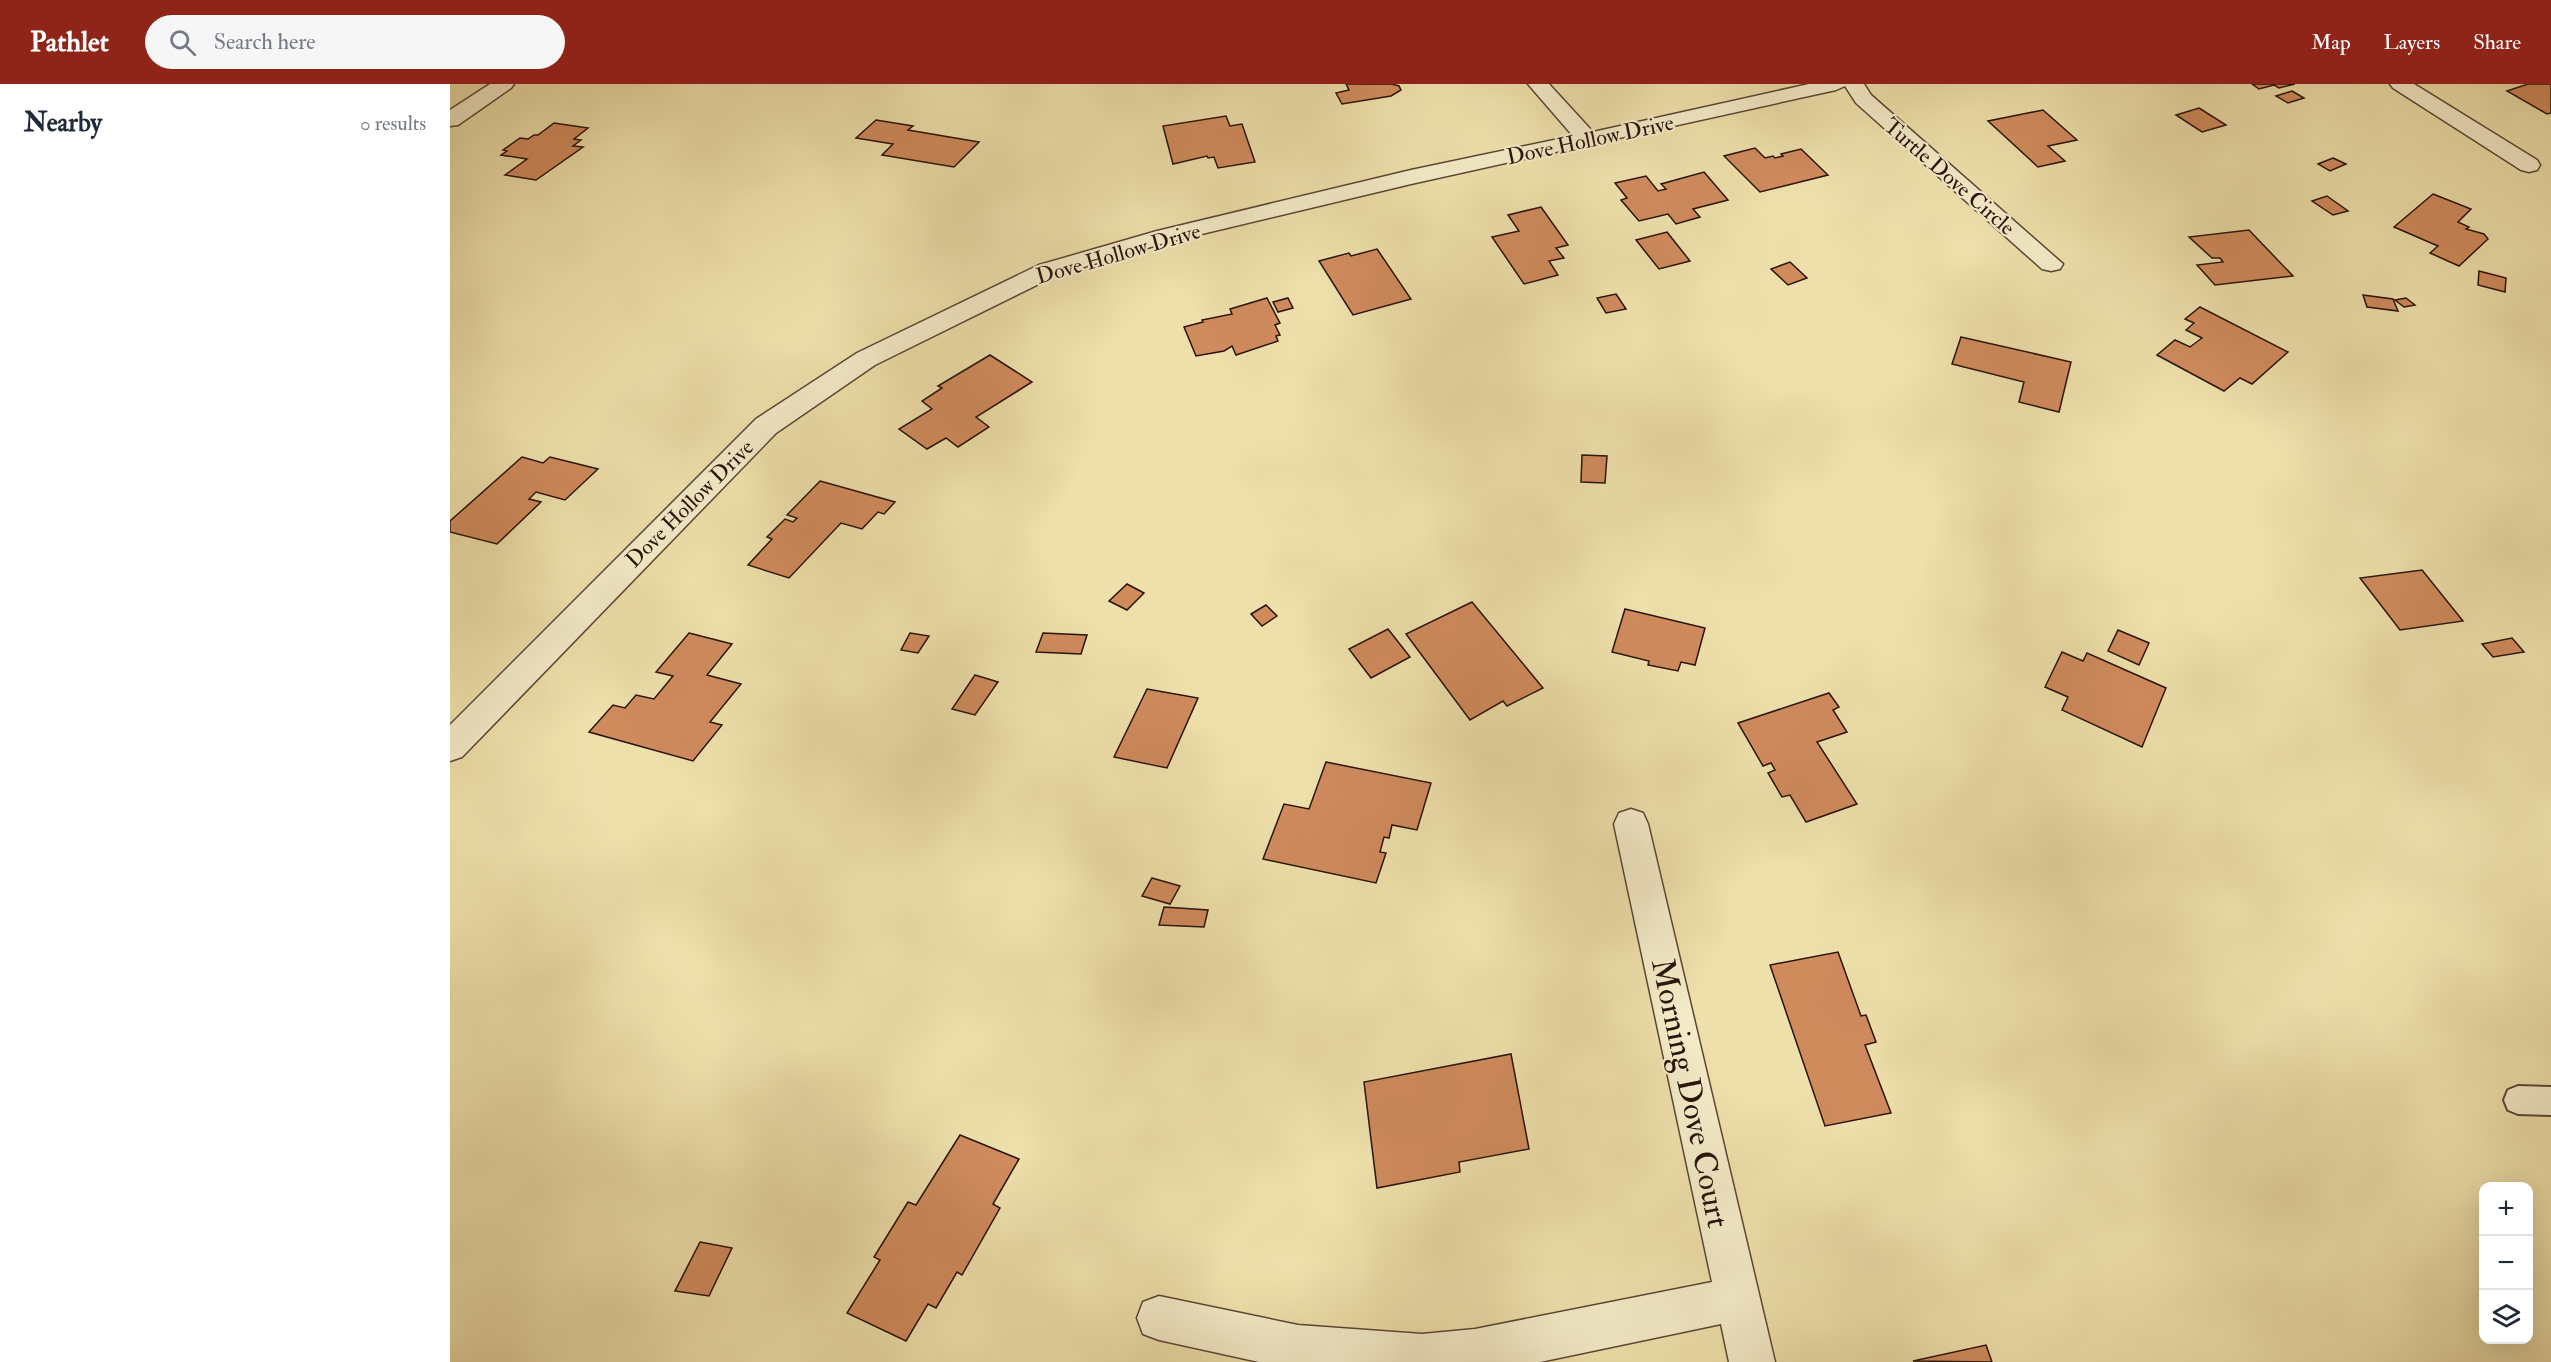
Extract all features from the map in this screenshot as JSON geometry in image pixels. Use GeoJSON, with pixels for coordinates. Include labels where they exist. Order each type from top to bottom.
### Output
{"type":"FeatureCollection","features":[{"type":"Feature","properties":{"kind":"street"},"geometry":{"type":"LineString","coordinates":[[450,120],[504,84]]}},
{"type":"Feature","properties":{"kind":"street"},"geometry":{"type":"LineString","coordinates":[[1538,84],[1587,139]]}},
{"type":"Feature","properties":{"kind":"street","name":"Dove Hollow Drive"},"geometry":{"type":"LineString","coordinates":[[450,747],[766,426],[866,359],[1048,270],[1158,238],[1411,177],[1675,122],[1836,84]]}},
{"type":"Feature","properties":{"kind":"street","name":"Turtle Dove Circle"},"geometry":{"type":"LineString","coordinates":[[1854,84],[1863,99],[2050,264]]}},
{"type":"Feature","properties":{"kind":"street"},"geometry":{"type":"LineString","coordinates":[[2400,84],[2529,165]]}},
{"type":"Feature","properties":{"kind":"street","name":"Morning Dove Court"},"geometry":{"type":"LineString","coordinates":[[1631,825],[1752,1362]]}},
{"type":"Feature","properties":{"kind":"street"},"geometry":{"type":"LineString","coordinates":[[1159,1318],[1298,1348],[1422,1357],[1487,1350],[1736,1299]]}},
{"type":"Feature","properties":{"kind":"lane"},"geometry":{"type":"LineString","coordinates":[[2518,1100],[2551,1101]]}},
{"type":"Feature","properties":{"kind":"building"},"geometry":{"type":"Polygon","coordinates":[[[1346,84],[1392,84],[1399,86],[1401,90],[1391,96],[1342,104],[1336,93],[1349,90],[1346,84]]]}},
{"type":"Feature","properties":{"kind":"building"},"geometry":{"type":"Polygon","coordinates":[[[2252,84],[2295,84],[2279,88],[2274,85],[2259,89],[2252,84]]]}},
{"type":"Feature","properties":{"kind":"building"},"geometry":{"type":"Polygon","coordinates":[[[2528,84],[2551,84],[2551,113],[2547,114],[2507,91],[2528,84]]]}},
{"type":"Feature","properties":{"kind":"building"},"geometry":{"type":"Polygon","coordinates":[[[2292,91],[2304,98],[2288,103],[2276,96],[2292,91]]]}},
{"type":"Feature","properties":{"kind":"building"},"geometry":{"type":"Polygon","coordinates":[[[2199,108],[2226,125],[2202,132],[2176,115],[2199,108]]]}},
{"type":"Feature","properties":{"kind":"building"},"geometry":{"type":"Polygon","coordinates":[[[2043,110],[2077,140],[2048,146],[2065,161],[2038,167],[1988,121],[2043,110]]]}},
{"type":"Feature","properties":{"kind":"building"},"geometry":{"type":"Polygon","coordinates":[[[1226,116],[1230,126],[1242,124],[1255,162],[1218,168],[1214,157],[1208,158],[1207,156],[1173,164],[1163,126],[1226,116]]]}},
{"type":"Feature","properties":{"kind":"building"},"geometry":{"type":"Polygon","coordinates":[[[876,120],[913,126],[908,130],[979,142],[954,167],[882,155],[893,144],[856,138],[876,120]]]}},
{"type":"Feature","properties":{"kind":"building"},"geometry":{"type":"Polygon","coordinates":[[[554,123],[588,128],[574,139],[581,140],[573,146],[583,147],[536,180],[505,175],[527,159],[501,155],[507,151],[503,150],[520,138],[528,139],[538,135],[554,123]]]}},
{"type":"Feature","properties":{"kind":"building"},"geometry":{"type":"Polygon","coordinates":[[[1755,148],[1765,158],[1783,156],[1781,154],[1801,149],[1828,175],[1760,192],[1724,156],[1755,148]]]}},
{"type":"Feature","properties":{"kind":"building"},"geometry":{"type":"Polygon","coordinates":[[[2333,158],[2346,164],[2330,171],[2318,164],[2333,158]]]}},
{"type":"Feature","properties":{"kind":"building"},"geometry":{"type":"Polygon","coordinates":[[[1704,172],[1728,200],[1693,209],[1700,217],[1676,224],[1668,214],[1639,221],[1621,200],[1627,198],[1615,183],[1646,176],[1658,191],[1666,189],[1661,184],[1704,172]]]}},
{"type":"Feature","properties":{"kind":"building"},"geometry":{"type":"Polygon","coordinates":[[[2433,194],[2471,209],[2458,222],[2469,227],[2466,229],[2484,234],[2488,239],[2459,266],[2430,253],[2438,246],[2394,227],[2433,194]]]}},
{"type":"Feature","properties":{"kind":"building"},"geometry":{"type":"Polygon","coordinates":[[[2327,196],[2348,211],[2333,215],[2312,201],[2327,196]]]}},
{"type":"Feature","properties":{"kind":"building"},"geometry":{"type":"Polygon","coordinates":[[[1541,207],[1568,245],[1556,248],[1564,258],[1549,261],[1558,275],[1524,284],[1492,237],[1519,231],[1508,215],[1541,207]]]}},
{"type":"Feature","properties":{"kind":"building"},"geometry":{"type":"Polygon","coordinates":[[[2249,230],[2293,276],[2215,285],[2197,265],[2223,262],[2220,258],[2212,258],[2189,237],[2249,230]]]}},
{"type":"Feature","properties":{"kind":"building"},"geometry":{"type":"Polygon","coordinates":[[[1667,232],[1690,261],[1659,269],[1636,240],[1667,232]]]}},
{"type":"Feature","properties":{"kind":"building"},"geometry":{"type":"Polygon","coordinates":[[[1377,249],[1411,299],[1353,315],[1319,261],[1377,249]]]}},
{"type":"Feature","properties":{"kind":"building"},"geometry":{"type":"Polygon","coordinates":[[[1790,262],[1807,278],[1788,285],[1771,269],[1790,262]]]}},
{"type":"Feature","properties":{"kind":"building"},"geometry":{"type":"Polygon","coordinates":[[[2479,271],[2506,278],[2505,292],[2478,285],[2479,271]]]}},
{"type":"Feature","properties":{"kind":"building"},"geometry":{"type":"Polygon","coordinates":[[[1616,294],[1626,309],[1606,313],[1597,298],[1616,294]]]}},
{"type":"Feature","properties":{"kind":"building"},"geometry":{"type":"Polygon","coordinates":[[[2363,295],[2393,299],[2398,311],[2367,307],[2363,295]]]}},
{"type":"Feature","properties":{"kind":"building"},"geometry":{"type":"Polygon","coordinates":[[[1267,298],[1280,323],[1275,325],[1280,335],[1276,336],[1278,341],[1236,355],[1232,346],[1224,351],[1196,356],[1184,327],[1203,322],[1202,320],[1232,314],[1230,309],[1267,298]]]}},
{"type":"Feature","properties":{"kind":"building"},"geometry":{"type":"Polygon","coordinates":[[[1288,298],[1293,308],[1278,312],[1273,302],[1288,298]]]}},
{"type":"Feature","properties":{"kind":"building"},"geometry":{"type":"Polygon","coordinates":[[[2406,298],[2415,305],[2404,307],[2395,300],[2406,298]]]}},
{"type":"Feature","properties":{"kind":"building"},"geometry":{"type":"Polygon","coordinates":[[[2200,307],[2288,352],[2252,384],[2240,378],[2224,391],[2157,355],[2175,340],[2190,347],[2202,338],[2186,330],[2194,323],[2185,319],[2200,307]]]}},
{"type":"Feature","properties":{"kind":"building"},"geometry":{"type":"Polygon","coordinates":[[[1961,337],[2071,362],[2059,412],[2019,402],[2024,382],[1952,364],[1961,337]]]}},
{"type":"Feature","properties":{"kind":"building"},"geometry":{"type":"Polygon","coordinates":[[[990,355],[1032,382],[976,417],[989,427],[958,447],[946,438],[927,449],[899,429],[932,409],[922,401],[942,388],[938,386],[990,355]]]}},
{"type":"Feature","properties":{"kind":"building"},"geometry":{"type":"Polygon","coordinates":[[[1582,455],[1607,456],[1605,483],[1581,482],[1582,455]]]}},
{"type":"Feature","properties":{"kind":"building"},"geometry":{"type":"Polygon","coordinates":[[[522,457],[543,463],[550,457],[598,469],[565,500],[536,492],[529,499],[541,502],[497,544],[450,532],[450,521],[522,457]]]}},
{"type":"Feature","properties":{"kind":"building"},"geometry":{"type":"Polygon","coordinates":[[[820,481],[895,502],[884,514],[878,512],[862,529],[841,523],[789,578],[748,565],[772,539],[767,537],[785,519],[793,522],[797,518],[787,515],[820,481]]]}},
{"type":"Feature","properties":{"kind":"building"},"geometry":{"type":"Polygon","coordinates":[[[2422,570],[2463,621],[2400,630],[2360,578],[2422,570]]]}},
{"type":"Feature","properties":{"kind":"building"},"geometry":{"type":"Polygon","coordinates":[[[1127,584],[1144,593],[1127,610],[1109,601],[1127,584]]]}},
{"type":"Feature","properties":{"kind":"building"},"geometry":{"type":"Polygon","coordinates":[[[1472,602],[1543,688],[1507,706],[1503,701],[1470,720],[1406,634],[1472,602]]]}},
{"type":"Feature","properties":{"kind":"building"},"geometry":{"type":"Polygon","coordinates":[[[1266,605],[1277,616],[1262,626],[1251,614],[1266,605]]]}},
{"type":"Feature","properties":{"kind":"building"},"geometry":{"type":"Polygon","coordinates":[[[1625,609],[1705,628],[1695,665],[1681,662],[1678,671],[1648,665],[1649,661],[1612,652],[1625,609]]]}},
{"type":"Feature","properties":{"kind":"building"},"geometry":{"type":"Polygon","coordinates":[[[1388,629],[1410,657],[1371,678],[1349,649],[1388,629]]]}},
{"type":"Feature","properties":{"kind":"building"},"geometry":{"type":"Polygon","coordinates":[[[2118,630],[2149,643],[2139,665],[2108,651],[2118,630]]]}},
{"type":"Feature","properties":{"kind":"building"},"geometry":{"type":"Polygon","coordinates":[[[689,633],[732,644],[707,675],[741,684],[710,722],[722,725],[693,761],[589,732],[613,705],[625,708],[636,695],[654,699],[673,676],[656,672],[689,633]]]}},
{"type":"Feature","properties":{"kind":"building"},"geometry":{"type":"Polygon","coordinates":[[[910,633],[929,636],[918,653],[901,650],[910,633]]]}},
{"type":"Feature","properties":{"kind":"building"},"geometry":{"type":"Polygon","coordinates":[[[1043,633],[1087,635],[1081,654],[1036,652],[1043,633]]]}},
{"type":"Feature","properties":{"kind":"building"},"geometry":{"type":"Polygon","coordinates":[[[2512,638],[2524,652],[2493,657],[2482,644],[2512,638]]]}},
{"type":"Feature","properties":{"kind":"building"},"geometry":{"type":"Polygon","coordinates":[[[2062,652],[2083,661],[2087,653],[2166,688],[2142,747],[2062,710],[2068,697],[2045,687],[2062,652]]]}},
{"type":"Feature","properties":{"kind":"building"},"geometry":{"type":"Polygon","coordinates":[[[975,675],[998,682],[975,715],[952,709],[975,675]]]}},
{"type":"Feature","properties":{"kind":"building"},"geometry":{"type":"Polygon","coordinates":[[[1147,689],[1198,698],[1167,768],[1114,757],[1147,689]]]}},
{"type":"Feature","properties":{"kind":"building"},"geometry":{"type":"Polygon","coordinates":[[[1829,693],[1839,707],[1833,710],[1847,732],[1817,742],[1857,804],[1806,822],[1790,795],[1782,797],[1768,773],[1775,770],[1771,763],[1763,766],[1738,723],[1829,693]]]}},
{"type":"Feature","properties":{"kind":"building"},"geometry":{"type":"Polygon","coordinates":[[[1326,762],[1431,783],[1417,830],[1392,825],[1389,838],[1384,837],[1380,852],[1386,853],[1376,883],[1263,859],[1284,804],[1309,809],[1326,762]]]}},
{"type":"Feature","properties":{"kind":"building"},"geometry":{"type":"Polygon","coordinates":[[[1152,878],[1180,886],[1170,904],[1142,896],[1152,878]]]}},
{"type":"Feature","properties":{"kind":"building"},"geometry":{"type":"Polygon","coordinates":[[[1164,907],[1208,910],[1204,927],[1159,925],[1164,907]]]}},
{"type":"Feature","properties":{"kind":"building"},"geometry":{"type":"Polygon","coordinates":[[[1838,952],[1861,1016],[1866,1015],[1876,1042],[1865,1045],[1891,1113],[1825,1126],[1770,965],[1838,952]]]}},
{"type":"Feature","properties":{"kind":"building"},"geometry":{"type":"Polygon","coordinates":[[[1511,1054],[1529,1149],[1459,1162],[1460,1172],[1377,1188],[1364,1082],[1511,1054]]]}},
{"type":"Feature","properties":{"kind":"building"},"geometry":{"type":"Polygon","coordinates":[[[960,1135],[1019,1159],[993,1204],[1000,1208],[962,1275],[957,1272],[936,1308],[928,1304],[906,1341],[847,1313],[880,1260],[874,1257],[908,1202],[916,1205],[960,1135]]]}},
{"type":"Feature","properties":{"kind":"building"},"geometry":{"type":"Polygon","coordinates":[[[700,1242],[732,1248],[709,1296],[675,1291],[700,1242]]]}},
{"type":"Feature","properties":{"kind":"building"},"geometry":{"type":"Polygon","coordinates":[[[1986,1345],[1992,1362],[1913,1361],[1986,1345]]]}}]}
